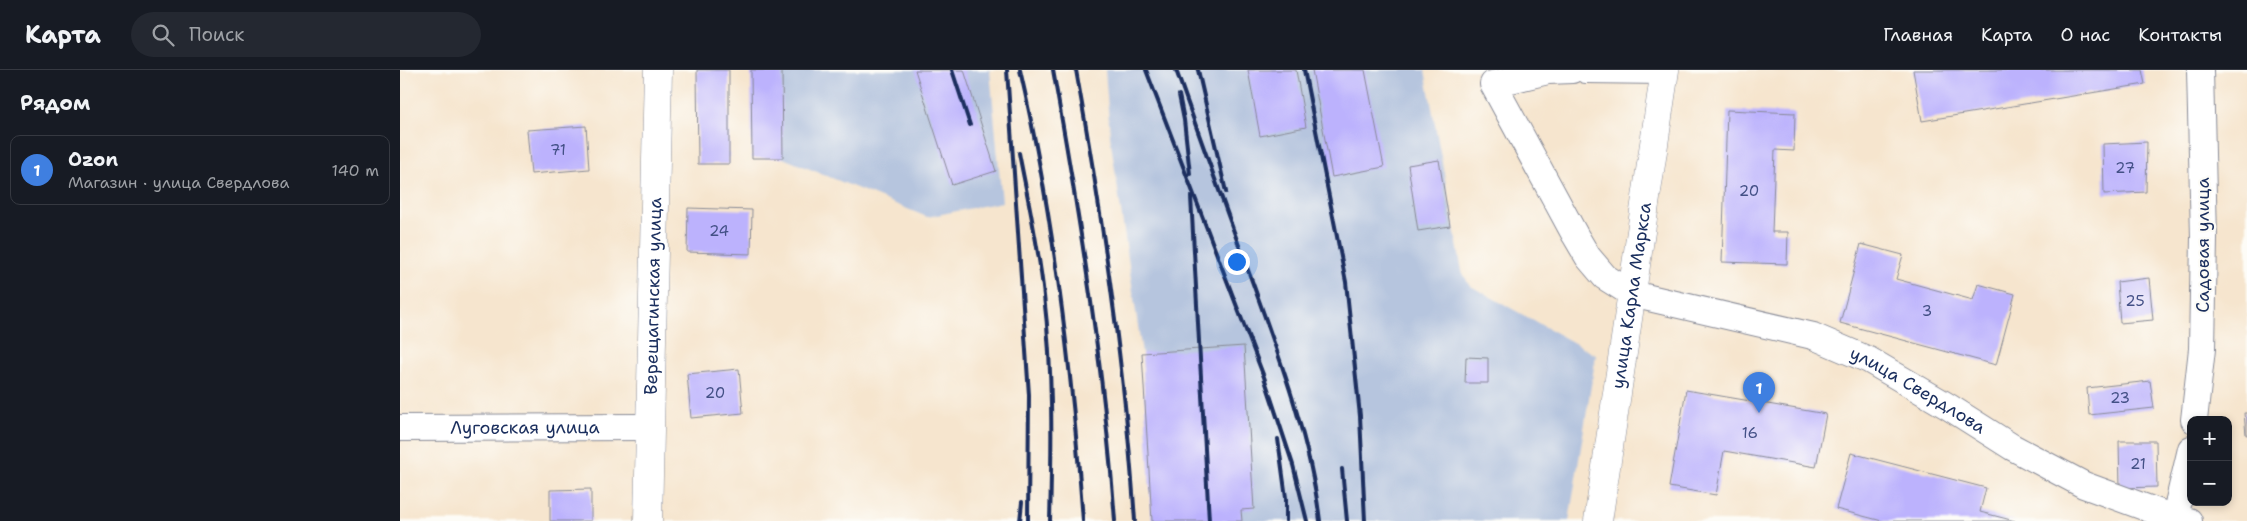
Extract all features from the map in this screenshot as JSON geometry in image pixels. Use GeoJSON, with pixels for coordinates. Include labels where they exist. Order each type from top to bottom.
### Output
{"type":"FeatureCollection","features":[{"type":"Feature","properties":{"kind":"main road","name":"Верещагинская улица"},"geometry":{"type":"LineString","coordinates":[[648,521],[658,70]]}},
{"type":"Feature","properties":{"kind":"main road","name":"улица Карла Маркса"},"geometry":{"type":"LineString","coordinates":[[1598,521],[1665,70]]}},
{"type":"Feature","properties":{"kind":"street","name":"улица Свердлова"},"geometry":{"type":"LineString","coordinates":[[1572,70],[1548,71],[1493,84],[1588,257],[1605,277],[1632,294],[1812,336],[1869,360],[2012,447],[2084,485],[2179,520]]}},
{"type":"Feature","properties":{"kind":"street"},"geometry":{"type":"LineString","coordinates":[[1586,70],[1665,70]]}},
{"type":"Feature","properties":{"kind":"street","name":"Садовая улица"},"geometry":{"type":"LineString","coordinates":[[2194,416],[2202,349],[2204,238],[2200,70]]}},
{"type":"Feature","properties":{"kind":"street","name":"Луговская улица"},"geometry":{"type":"LineString","coordinates":[[400,428],[649,427]]}},
{"type":"Feature","properties":{"kind":"street"},"geometry":{"type":"LineString","coordinates":[[2179,520],[2189,461]]}},
{"type":"Feature","properties":{"kind":"shaded area"},"geometry":{"type":"Polygon","coordinates":[[[782,70],[990,70],[1002,202],[927,217],[783,158],[782,70]]]}},
{"type":"Feature","properties":{"kind":"shaded area"},"geometry":{"type":"Polygon","coordinates":[[[1105,70],[1425,70],[1462,271],[1469,285],[1596,355],[1569,521],[1152,521],[1142,353],[1110,136],[1105,70]]]}},
{"type":"Feature","properties":{"kind":"building"},"geometry":{"type":"Polygon","coordinates":[[[697,70],[729,70],[729,164],[698,164],[697,70]]]}},
{"type":"Feature","properties":{"kind":"building"},"geometry":{"type":"Polygon","coordinates":[[[751,70],[782,70],[783,158],[752,158],[751,70]]]}},
{"type":"Feature","properties":{"kind":"building"},"geometry":{"type":"Polygon","coordinates":[[[915,70],[964,70],[996,171],[952,185],[915,70]]]}},
{"type":"Feature","properties":{"kind":"building"},"geometry":{"type":"Polygon","coordinates":[[[1248,70],[1296,70],[1306,127],[1260,136],[1248,70]]]}},
{"type":"Feature","properties":{"kind":"building"},"geometry":{"type":"Polygon","coordinates":[[[1312,70],[1365,70],[1384,167],[1332,177],[1312,70]]]}},
{"type":"Feature","properties":{"kind":"building"},"geometry":{"type":"Polygon","coordinates":[[[1913,70],[2142,70],[2145,84],[1922,121],[1913,70]]]}},
{"type":"Feature","properties":{"kind":"building"},"geometry":{"type":"Polygon","coordinates":[[[1727,110],[1795,113],[1794,151],[1775,150],[1772,232],[1788,232],[1787,264],[1722,262],[1727,110]]]}},
{"type":"Feature","properties":{"kind":"building"},"geometry":{"type":"Polygon","coordinates":[[[586,126],[589,169],[531,174],[527,130],[586,126]]]}},
{"type":"Feature","properties":{"kind":"building"},"geometry":{"type":"Polygon","coordinates":[[[2147,142],[2146,192],[2104,194],[2103,144],[2147,142]]]}},
{"type":"Feature","properties":{"kind":"building"},"geometry":{"type":"Polygon","coordinates":[[[1439,160],[1450,226],[1418,231],[1408,165],[1439,160]]]}},
{"type":"Feature","properties":{"kind":"building"},"geometry":{"type":"Polygon","coordinates":[[[688,208],[752,210],[751,254],[687,252],[688,208]]]}},
{"type":"Feature","properties":{"kind":"building"},"geometry":{"type":"Polygon","coordinates":[[[1861,244],[1903,255],[1896,279],[1973,300],[1978,284],[2015,294],[1996,365],[1840,323],[1861,244]]]}},
{"type":"Feature","properties":{"kind":"building"},"geometry":{"type":"Polygon","coordinates":[[[2149,278],[2153,320],[2120,323],[2117,282],[2149,278]]]}},
{"type":"Feature","properties":{"kind":"building"},"geometry":{"type":"Polygon","coordinates":[[[1244,346],[1254,509],[1241,510],[1242,521],[1152,521],[1142,353],[1244,346]]]}},
{"type":"Feature","properties":{"kind":"building"},"geometry":{"type":"Polygon","coordinates":[[[1466,357],[1488,358],[1488,383],[1465,383],[1466,357]]]}},
{"type":"Feature","properties":{"kind":"building"},"geometry":{"type":"Polygon","coordinates":[[[739,369],[743,413],[691,418],[687,374],[739,369]]]}},
{"type":"Feature","properties":{"kind":"building"},"geometry":{"type":"Polygon","coordinates":[[[2150,381],[2154,408],[2089,415],[2087,388],[2150,381]]]}},
{"type":"Feature","properties":{"kind":"building"},"geometry":{"type":"Polygon","coordinates":[[[1686,390],[1826,414],[1816,467],[1724,451],[1716,495],[1669,487],[1686,390]]]}},
{"type":"Feature","properties":{"kind":"building"},"geometry":{"type":"Polygon","coordinates":[[[2244,413],[2247,413],[2247,435],[2246,435],[2244,413]]]}},
{"type":"Feature","properties":{"kind":"building"},"geometry":{"type":"Polygon","coordinates":[[[2119,441],[2156,441],[2157,487],[2120,488],[2119,441]]]}},
{"type":"Feature","properties":{"kind":"building"},"geometry":{"type":"Polygon","coordinates":[[[1851,453],[1986,488],[1980,512],[2015,521],[1882,521],[1836,509],[1851,453]]]}},
{"type":"Feature","properties":{"kind":"building"},"geometry":{"type":"Polygon","coordinates":[[[591,489],[591,521],[550,521],[550,490],[591,489]]]}},
{"type":"Feature","properties":{"kind":"railway"},"geometry":{"type":"LineString","coordinates":[[952,70],[970,125]]}},
{"type":"Feature","properties":{"kind":"railway"},"geometry":{"type":"LineString","coordinates":[[1007,70],[1029,395],[1028,521]]}},
{"type":"Feature","properties":{"kind":"railway"},"geometry":{"type":"LineString","coordinates":[[1020,70],[1043,182],[1060,294],[1079,464],[1083,521]]}},
{"type":"Feature","properties":{"kind":"railway"},"geometry":{"type":"LineString","coordinates":[[1053,70],[1073,182],[1098,351],[1115,521]]}},
{"type":"Feature","properties":{"kind":"railway"},"geometry":{"type":"LineString","coordinates":[[1076,70],[1112,295],[1131,464],[1135,521]]}},
{"type":"Feature","properties":{"kind":"railway"},"geometry":{"type":"LineString","coordinates":[[1146,70],[1264,377],[1293,465],[1307,521]]}},
{"type":"Feature","properties":{"kind":"railway"},"geometry":{"type":"LineString","coordinates":[[1176,70],[1293,399],[1309,459],[1320,521]]}},
{"type":"Feature","properties":{"kind":"railway"},"geometry":{"type":"LineString","coordinates":[[1198,70],[1226,192]]}},
{"type":"Feature","properties":{"kind":"railway"},"geometry":{"type":"LineString","coordinates":[[1304,70],[1346,282],[1360,416],[1365,521]]}},
{"type":"Feature","properties":{"kind":"railway"},"geometry":{"type":"LineString","coordinates":[[1179,95],[1184,120],[1190,174]]}},
{"type":"Feature","properties":{"kind":"railway"},"geometry":{"type":"LineString","coordinates":[[1019,153],[1042,278],[1047,324],[1051,408],[1050,521]]}},
{"type":"Feature","properties":{"kind":"railway"},"geometry":{"type":"LineString","coordinates":[[1191,197],[1209,521]]}},
{"type":"Feature","properties":{"kind":"railway"},"geometry":{"type":"LineString","coordinates":[[1278,439],[1286,498],[1286,521]]}},
{"type":"Feature","properties":{"kind":"railway"},"geometry":{"type":"LineString","coordinates":[[1342,469],[1347,521]]}},
{"type":"Feature","properties":{"kind":"railway"},"geometry":{"type":"LineString","coordinates":[[1020,521],[1022,502]]}},
{"type":"Feature","properties":{"kind":"place","name":"Ozon"},"geometry":{"type":"Point","coordinates":[1759,413]}}]}
